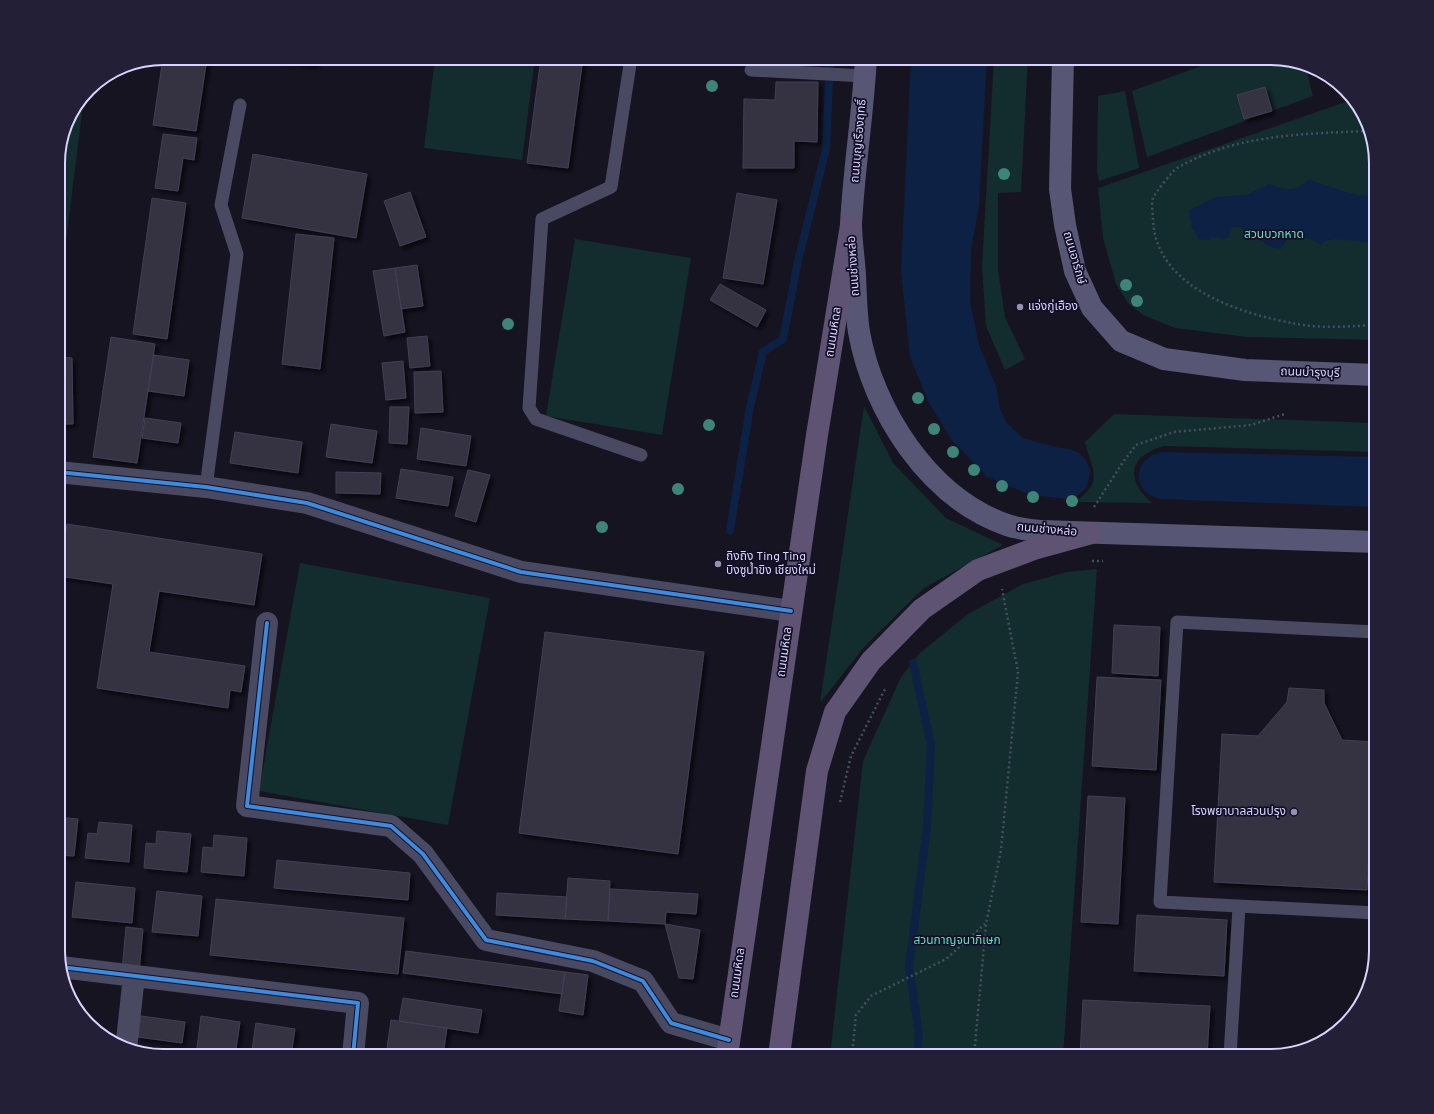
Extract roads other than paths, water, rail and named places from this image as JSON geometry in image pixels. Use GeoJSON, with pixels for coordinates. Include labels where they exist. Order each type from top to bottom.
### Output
{"type":"FeatureCollection","features":[{"type":"Feature","properties":{"kind":"main road","name":"ถนนอารักษ์"},"geometry":{"type":"LineString","coordinates":[[1063,65],[1061,196],[1065,225],[1075,271],[1092,308],[1121,341],[1164,359],[1244,370]]}},
{"type":"Feature","properties":{"kind":"main road","name":"ถนนบุญเรืองฤทธิ์"},"geometry":{"type":"LineString","coordinates":[[851,225],[865,67]]}},
{"type":"Feature","properties":{"kind":"main road","name":"ถนนช่างหล่อ"},"geometry":{"type":"LineString","coordinates":[[851,225],[859,332],[868,366],[880,396],[899,434],[920,464],[947,490],[974,511],[1008,526],[1042,531],[1369,542]]}},
{"type":"Feature","properties":{"kind":"main road","name":"ถนนมหิดล"},"geometry":{"type":"LineString","coordinates":[[728,1048],[791,611],[851,225]]}},
{"type":"Feature","properties":{"kind":"main road","name":"ถนนบำรุงบุรี"},"geometry":{"type":"LineString","coordinates":[[1244,370],[1369,375]]}},
{"type":"Feature","properties":{"kind":"main road"},"geometry":{"type":"LineString","coordinates":[[780,1049],[817,771],[835,712],[871,661],[922,609],[978,570],[1034,549],[1092,533]]}},
{"type":"Feature","properties":{"kind":"street"},"geometry":{"type":"LineString","coordinates":[[65,473],[206,487],[307,503],[520,572],[791,611]]}},
{"type":"Feature","properties":{"kind":"street"},"geometry":{"type":"LineString","coordinates":[[267,623],[247,806],[391,826],[423,854],[486,940],[593,961],[642,981],[671,1023],[728,1048]]}},
{"type":"Feature","properties":{"kind":"street"},"geometry":{"type":"LineString","coordinates":[[67,968],[358,1004],[354,1049]]}},
{"type":"Feature","properties":{"kind":"street"},"geometry":{"type":"LineString","coordinates":[[127,1042],[134,976]]}},
{"type":"Feature","properties":{"kind":"lane"},"geometry":{"type":"LineString","coordinates":[[630,65],[611,187],[542,219],[529,408],[536,419],[641,455]]}},
{"type":"Feature","properties":{"kind":"lane"},"geometry":{"type":"LineString","coordinates":[[751,70],[798,72],[865,67]]}},
{"type":"Feature","properties":{"kind":"lane"},"geometry":{"type":"LineString","coordinates":[[206,487],[237,254],[221,205],[240,105]]}},
{"type":"Feature","properties":{"kind":"lane"},"geometry":{"type":"LineString","coordinates":[[1369,632],[1177,622],[1160,902],[1369,913]]}},
{"type":"Feature","properties":{"kind":"lane"},"geometry":{"type":"LineString","coordinates":[[1230,1049],[1239,907]]}},
{"type":"Feature","properties":{"kind":"water"},"geometry":{"type":"Polygon","coordinates":[[[911,65],[987,65],[979,205],[971,250],[970,302],[979,345],[996,386],[1000,409],[1007,423],[1023,438],[1055,447],[1070,449],[1079,453],[1086,460],[1090,470],[1089,480],[1085,489],[1077,496],[1068,499],[1031,495],[987,477],[952,440],[929,403],[910,357],[901,271],[911,65]]]}},
{"type":"Feature","properties":{"kind":"water"},"geometry":{"type":"Polygon","coordinates":[[[1308,180],[1353,194],[1369,196],[1369,242],[1336,239],[1325,241],[1321,246],[1310,238],[1297,240],[1290,235],[1281,249],[1270,247],[1263,241],[1255,239],[1241,227],[1233,227],[1226,239],[1212,237],[1209,240],[1199,239],[1192,228],[1189,210],[1216,197],[1246,195],[1269,184],[1284,189],[1293,189],[1308,180]]]}},
{"type":"Feature","properties":{"kind":"water"},"geometry":{"type":"Polygon","coordinates":[[[1163,452],[1369,457],[1369,507],[1161,499],[1144,490],[1140,483],[1139,475],[1141,467],[1145,461],[1153,455],[1163,452]]]}},
{"type":"Feature","properties":{"kind":"waterway"},"geometry":{"type":"LineString","coordinates":[[730,530],[750,407],[763,352],[783,339],[798,261],[826,149],[830,65]]}},
{"type":"Feature","properties":{"kind":"waterway"},"geometry":{"type":"LineString","coordinates":[[913,663],[931,745],[927,827],[909,967],[919,1034],[918,1049]]}},
{"type":"Feature","properties":{"kind":"place","name":"แจ่งกู่เฮือง"},"geometry":{"type":"Point","coordinates":[1020,307]}},
{"type":"Feature","properties":{"kind":"place","name":"ถิงถิง Ting Ting บิงซูน้ำขิง เชียงใหม่"},"geometry":{"type":"Point","coordinates":[718,564]}},
{"type":"Feature","properties":{"kind":"place","name":"โรงพยาบาลสวนปรุง"},"geometry":{"type":"Point","coordinates":[1294,812]}},
{"type":"Feature","properties":{"kind":"park label","name":"สวนบวกหาด"},"geometry":{"type":"Point","coordinates":[1274,235]}},
{"type":"Feature","properties":{"kind":"park label","name":"สวนกาญจนาภิเษก"},"geometry":{"type":"Point","coordinates":[957,941]}}]}
